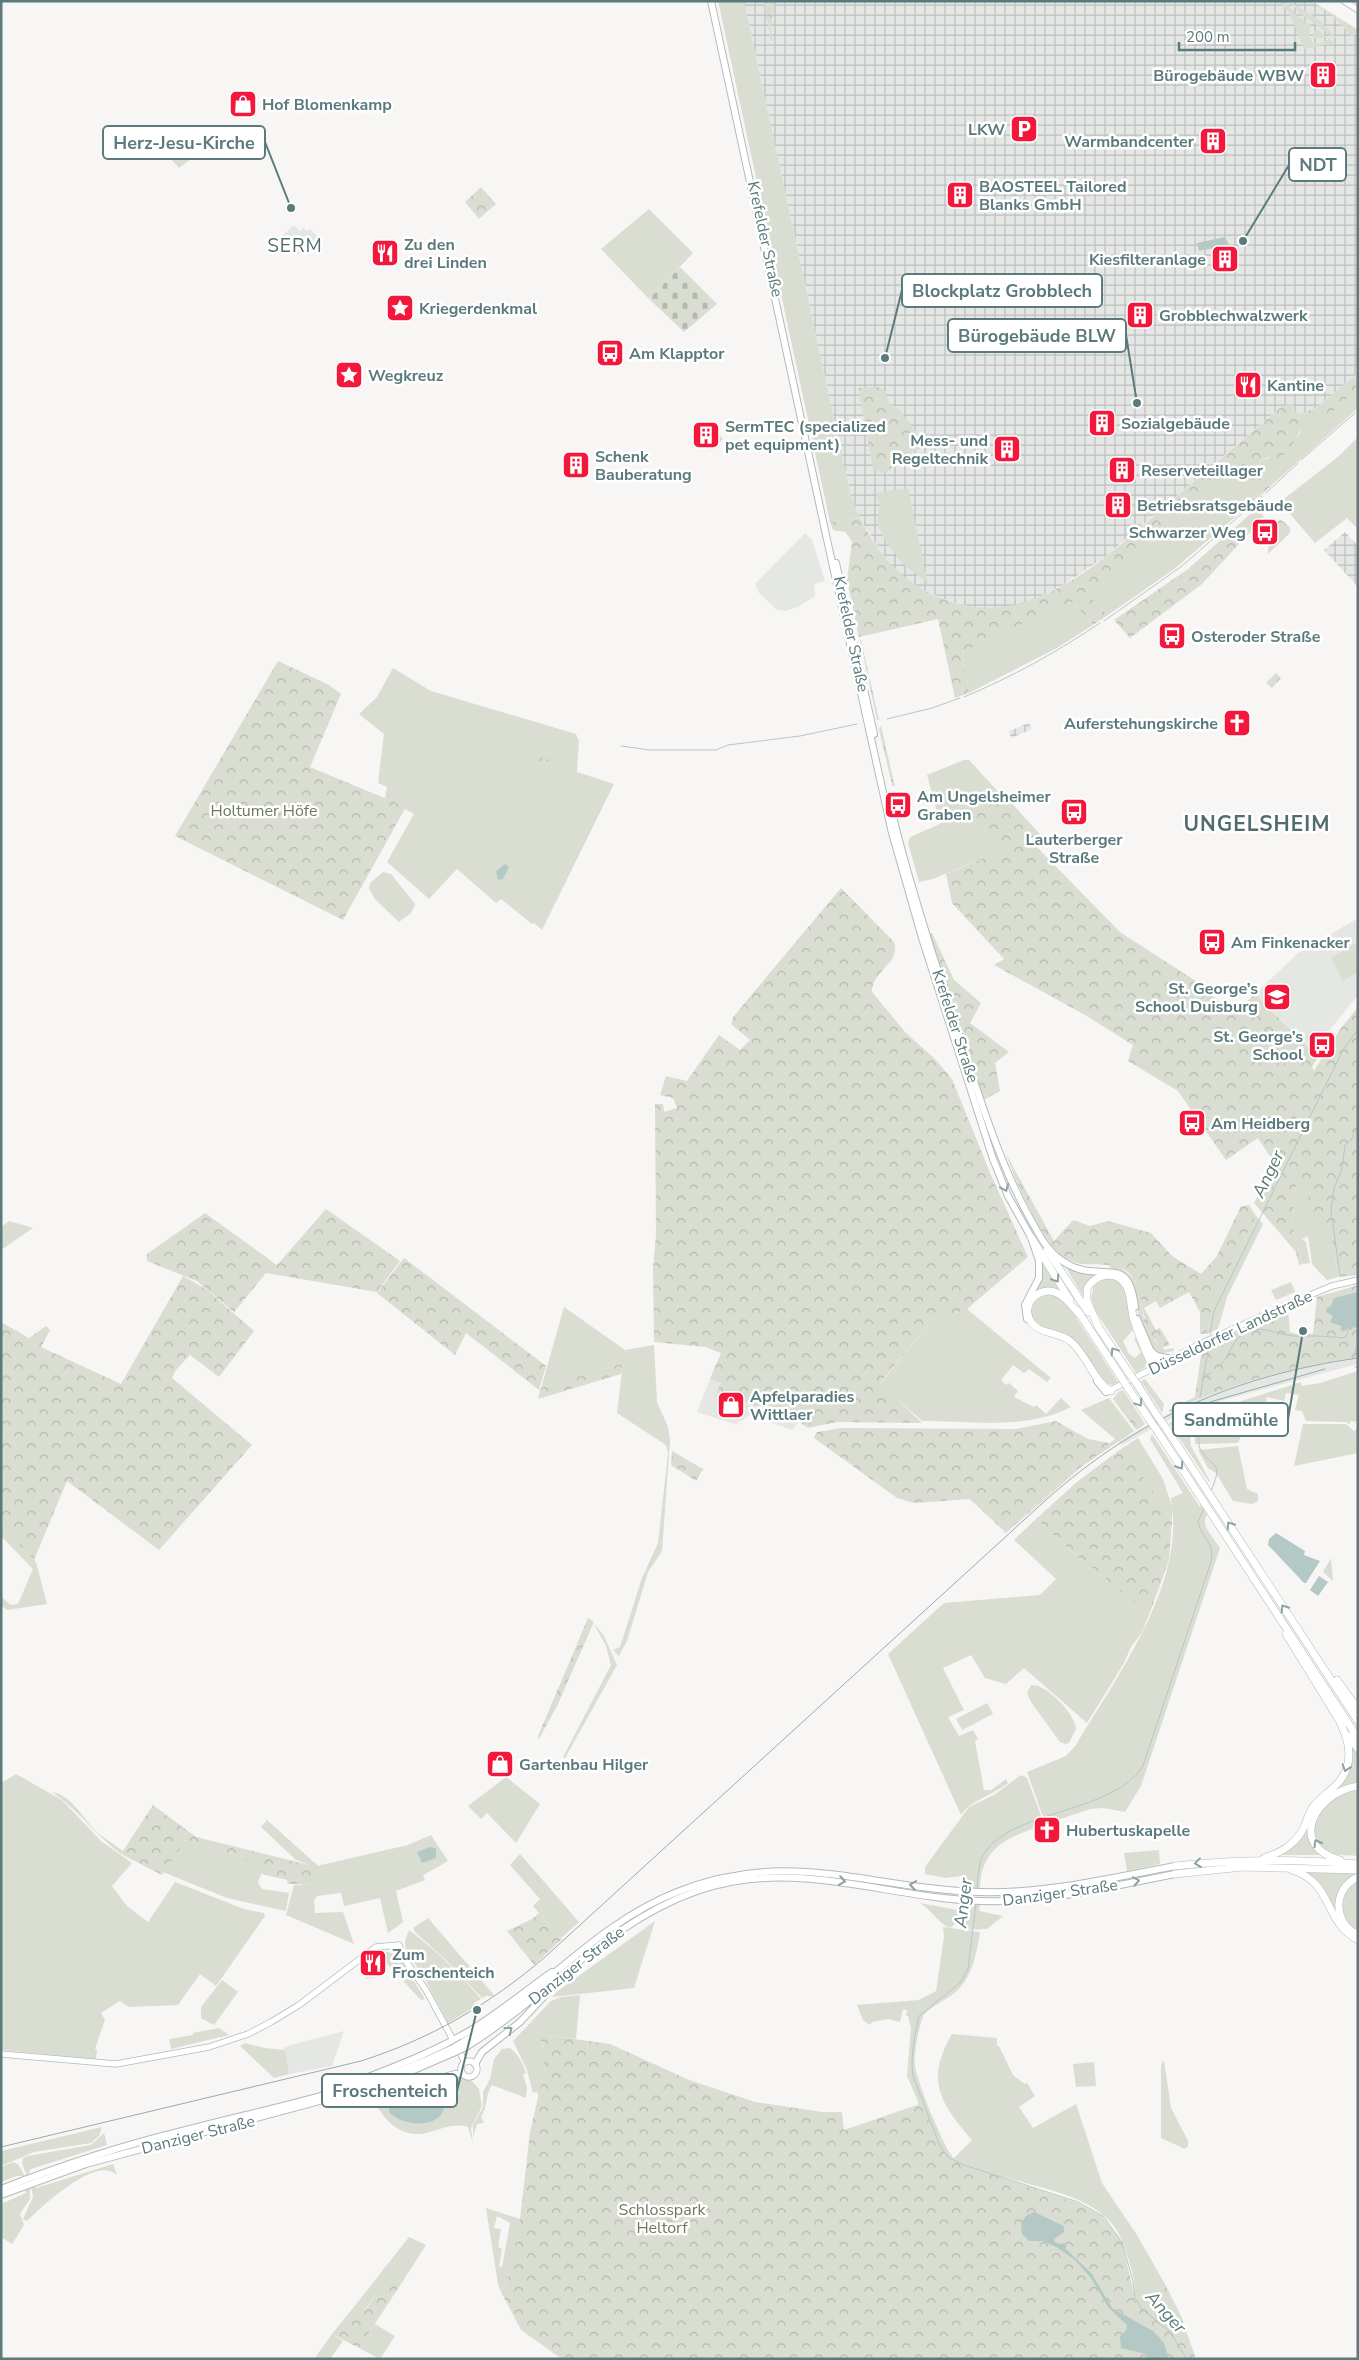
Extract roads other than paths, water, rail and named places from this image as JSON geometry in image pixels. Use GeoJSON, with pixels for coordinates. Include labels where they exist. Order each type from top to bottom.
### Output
{"type":"FeatureCollection","features":[{"type":"Feature","properties":{"kind":"highway"},"geometry":{"type":"LineString","coordinates":[[1031,1237],[1079,1314],[1358,1738]]}},
{"type":"Feature","properties":{"kind":"highway"},"geometry":{"type":"LineString","coordinates":[[1047,1250],[1358,1721]]}},
{"type":"Feature","properties":{"kind":"highway"},"geometry":{"type":"LineString","coordinates":[[1099,1328],[1087,1301],[1087,1289],[1098,1277],[1107,1274],[1115,1276],[1126,1285],[1133,1316],[1155,1367]]}},
{"type":"Feature","properties":{"kind":"highway"},"geometry":{"type":"LineString","coordinates":[[1079,1314],[1064,1298],[1053,1292],[1040,1293],[1032,1299],[1028,1306],[1029,1316],[1034,1326],[1072,1342],[1108,1391]]}},
{"type":"Feature","properties":{"kind":"highway"},"geometry":{"type":"LineString","coordinates":[[1270,1603],[1296,1653],[1358,1749]]}},
{"type":"Feature","properties":{"kind":"highway"},"geometry":{"type":"LineString","coordinates":[[1311,1649],[1358,1709]]}},
{"type":"Feature","properties":{"kind":"highway"},"geometry":{"type":"LineString","coordinates":[[1256,1860],[1274,1855],[1293,1843],[1312,1808],[1345,1774],[1350,1753],[1346,1735],[1340,1722]]}},
{"type":"Feature","properties":{"kind":"highway"},"geometry":{"type":"LineString","coordinates":[[1358,1786],[1341,1792],[1322,1804],[1315,1812],[1311,1829],[1316,1846],[1325,1854],[1358,1864]]}},
{"type":"Feature","properties":{"kind":"highway"},"geometry":{"type":"LineString","coordinates":[[1175,1870],[1256,1860],[1318,1860],[1358,1864]]}},
{"type":"Feature","properties":{"kind":"highway"},"geometry":{"type":"LineString","coordinates":[[1175,1870],[1283,1867],[1358,1870]]}},
{"type":"Feature","properties":{"kind":"highway"},"geometry":{"type":"LineString","coordinates":[[1283,1867],[1299,1872],[1313,1880],[1321,1889],[1340,1927],[1358,1940]]}},
{"type":"Feature","properties":{"kind":"highway"},"geometry":{"type":"LineString","coordinates":[[1358,1877],[1346,1884],[1340,1892],[1338,1905],[1344,1924],[1358,1934]]}},
{"type":"Feature","properties":{"kind":"main road","name":"Krefelder Straße"},"geometry":{"type":"LineString","coordinates":[[711,1],[828,534],[903,856],[939,977],[1004,1167],[1047,1250]]}},
{"type":"Feature","properties":{"kind":"main road","name":"Krefelder Straße"},"geometry":{"type":"LineString","coordinates":[[715,1],[890,824],[922,938],[987,1143],[1008,1196],[1031,1237],[1039,1261],[1040,1273],[1038,1283],[1025,1305],[1028,1322],[1037,1331],[1070,1344],[1108,1391]]}},
{"type":"Feature","properties":{"kind":"main road"},"geometry":{"type":"LineString","coordinates":[[1344,1],[1358,10]]}},
{"type":"Feature","properties":{"kind":"main road"},"geometry":{"type":"LineString","coordinates":[[1047,1250],[1073,1267],[1092,1271],[1111,1271],[1123,1277],[1133,1291],[1136,1316],[1155,1367]]}},
{"type":"Feature","properties":{"kind":"main road","name":"Düsseldorfer Landstraße"},"geometry":{"type":"LineString","coordinates":[[1108,1391],[1304,1297],[1358,1280]]}},
{"type":"Feature","properties":{"kind":"main road"},"geometry":{"type":"LineString","coordinates":[[1150,1351],[1157,1356],[1172,1359]]}},
{"type":"Feature","properties":{"kind":"main road","name":"Danziger Straße"},"geometry":{"type":"LineString","coordinates":[[464,2044],[498,2020],[615,1925],[655,1902],[698,1884],[733,1875],[772,1871],[812,1871],[961,1891],[982,1892],[1067,1886],[1175,1870]]}},
{"type":"Feature","properties":{"kind":"main road","name":"Danziger Straße"},"geometry":{"type":"LineString","coordinates":[[1,2196],[86,2164],[332,2100],[389,2082],[501,2024],[606,1940],[658,1907],[698,1891],[735,1881],[779,1877],[818,1878],[960,1900],[1027,1900],[1175,1870]]}},
{"type":"Feature","properties":{"kind":"main road"},"geometry":{"type":"LineString","coordinates":[[1,2054],[116,2064],[209,2047],[248,2034],[271,2022],[299,2005],[376,1947],[399,1945],[403,1957],[424,1986],[465,2062]]}},
{"type":"Feature","properties":{"kind":"main road"},"geometry":{"type":"LineString","coordinates":[[324,2096],[327,2092],[420,2057],[454,2040],[483,2022],[570,1957],[575,1956]]}},
{"type":"Feature","properties":{"kind":"main road"},"geometry":{"type":"LineString","coordinates":[[332,2100],[336,2102],[381,2094],[440,2077],[462,2074],[467,2077],[473,2077],[477,2071],[476,2064],[482,2052],[529,2013],[560,1981],[563,1975]]}},
{"type":"Feature","properties":{"kind":"main road","name":"Danziger Straße"},"geometry":{"type":"LineString","coordinates":[[1,2189],[48,2171],[130,2144],[324,2096],[377,2080],[452,2051]]}},
{"type":"Feature","properties":{"kind":"main road"},"geometry":{"type":"LineString","coordinates":[[462,2074],[461,2068],[465,2062],[471,2061],[476,2064]]}},
{"type":"Feature","properties":{"kind":"waterway"},"geometry":{"type":"LineString","coordinates":[[1301,460],[1355,413]]}},
{"type":"Feature","properties":{"kind":"waterway"},"geometry":{"type":"LineString","coordinates":[[1266,493],[1298,463]]}},
{"type":"Feature","properties":{"kind":"waterway"},"geometry":{"type":"LineString","coordinates":[[1104,621],[1182,566],[1262,496]]}},
{"type":"Feature","properties":{"kind":"waterway"},"geometry":{"type":"LineString","coordinates":[[964,697],[1034,663],[1100,623]]}},
{"type":"Feature","properties":{"kind":"waterway"},"geometry":{"type":"LineString","coordinates":[[887,719],[932,708],[960,698]]}},
{"type":"Feature","properties":{"kind":"waterway"},"geometry":{"type":"LineString","coordinates":[[621,746],[650,750],[716,750],[728,745],[800,736],[857,724]]}},
{"type":"Feature","properties":{"kind":"waterway","name":"Anger"},"geometry":{"type":"LineString","coordinates":[[1210,1334],[1214,1311],[1343,1050],[1358,1029]]}},
{"type":"Feature","properties":{"kind":"waterway"},"geometry":{"type":"LineString","coordinates":[[1340,1276],[1331,1210],[1334,1188],[1342,1168],[1345,1145],[1351,1140],[1358,1125]]}},
{"type":"Feature","properties":{"kind":"waterway"},"geometry":{"type":"LineString","coordinates":[[1218,1367],[1225,1360],[1235,1341],[1250,1331],[1257,1329],[1292,1336],[1343,1338],[1347,1335],[1349,1327]]}},
{"type":"Feature","properties":{"kind":"waterway"},"geometry":{"type":"LineString","coordinates":[[1354,1356],[1358,1342]]}},
{"type":"Feature","properties":{"kind":"waterway","name":"Anger"},"geometry":{"type":"LineString","coordinates":[[1200,1397],[1209,1345]]}},
{"type":"Feature","properties":{"kind":"waterway","name":"Anger"},"geometry":{"type":"LineString","coordinates":[[1205,1373],[1207,1375],[1211,1373]]}},
{"type":"Feature","properties":{"kind":"waterway","name":"Anger"},"geometry":{"type":"LineString","coordinates":[[1199,1408],[1199,1447],[1217,1469],[1211,1491]]}},
{"type":"Feature","properties":{"kind":"waterway","name":"Anger"},"geometry":{"type":"LineString","coordinates":[[977,1889],[981,1860],[985,1852],[999,1838],[1018,1827],[1088,1803],[1110,1793],[1129,1781],[1143,1766],[1211,1562],[1210,1545],[1198,1522],[1204,1508]]}},
{"type":"Feature","properties":{"kind":"waterway","name":"Anger"},"geometry":{"type":"LineString","coordinates":[[976,1903],[968,1969],[960,1983],[919,2016],[913,2046],[913,2076],[940,2146],[948,2157],[961,2164],[1078,2202],[1103,2216],[1122,2242],[1133,2281],[1135,2298],[1141,2308],[1170,2332],[1187,2359]]}},
{"type":"Feature","properties":{"kind":"tram line"},"geometry":{"type":"LineString","coordinates":[[1,2147],[361,2061],[411,2042],[458,2019],[502,1990],[545,1957],[1047,1499],[1082,1470],[1117,1445],[1153,1423],[1230,1389],[1271,1376],[1358,1358]]}},
{"type":"Feature","properties":{"kind":"tram line"},"geometry":{"type":"LineString","coordinates":[[1210,1402],[1325,1369]]}},
{"type":"Feature","properties":{"kind":"place","name":"Bürogebäude WBW"},"geometry":{"type":"Point","coordinates":[1323,75]}},
{"type":"Feature","properties":{"kind":"place","name":"Hof Blomenkamp"},"geometry":{"type":"Point","coordinates":[243,104]}},
{"type":"Feature","properties":{"kind":"place","name":"LKW"},"geometry":{"type":"Point","coordinates":[1024,129]}},
{"type":"Feature","properties":{"kind":"place","name":"Warmbandcenter"},"geometry":{"type":"Point","coordinates":[1213,141]}},
{"type":"Feature","properties":{"kind":"place","name":"BAOSTEEL Tailored Blanks GmbH"},"geometry":{"type":"Point","coordinates":[960,195]}},
{"type":"Feature","properties":{"kind":"place","name":"Herz-Jesu-Kirche"},"geometry":{"type":"Point","coordinates":[291,208]}},
{"type":"Feature","properties":{"kind":"place","name":"NDT"},"geometry":{"type":"Point","coordinates":[1243,241]}},
{"type":"Feature","properties":{"kind":"place","name":"Zu den drei Linden"},"geometry":{"type":"Point","coordinates":[385,253]}},
{"type":"Feature","properties":{"kind":"place","name":"Kiesfilteranlage"},"geometry":{"type":"Point","coordinates":[1225,259]}},
{"type":"Feature","properties":{"kind":"place","name":"Kriegerdenkmal"},"geometry":{"type":"Point","coordinates":[400,308]}},
{"type":"Feature","properties":{"kind":"place","name":"Grobblechwalzwerk"},"geometry":{"type":"Point","coordinates":[1140,315]}},
{"type":"Feature","properties":{"kind":"place","name":"Am Klapptor"},"geometry":{"type":"Point","coordinates":[610,353]}},
{"type":"Feature","properties":{"kind":"place","name":"Blockplatz Grobblech"},"geometry":{"type":"Point","coordinates":[885,358]}},
{"type":"Feature","properties":{"kind":"place","name":"Wegkreuz"},"geometry":{"type":"Point","coordinates":[349,375]}},
{"type":"Feature","properties":{"kind":"place","name":"Kantine"},"geometry":{"type":"Point","coordinates":[1248,385]}},
{"type":"Feature","properties":{"kind":"place","name":"Bürogebäude BLW"},"geometry":{"type":"Point","coordinates":[1137,403]}},
{"type":"Feature","properties":{"kind":"place","name":"Sozialgebäude"},"geometry":{"type":"Point","coordinates":[1102,423]}},
{"type":"Feature","properties":{"kind":"place","name":"SermTEC (specialized pet equipment)"},"geometry":{"type":"Point","coordinates":[706,435]}},
{"type":"Feature","properties":{"kind":"place","name":"Mess- und Regeltechnik"},"geometry":{"type":"Point","coordinates":[1007,449]}},
{"type":"Feature","properties":{"kind":"place","name":"Schenk Bauberatung"},"geometry":{"type":"Point","coordinates":[576,465]}},
{"type":"Feature","properties":{"kind":"place","name":"Reserveteillager"},"geometry":{"type":"Point","coordinates":[1122,470]}},
{"type":"Feature","properties":{"kind":"place","name":"Betriebsratsgebäude"},"geometry":{"type":"Point","coordinates":[1118,505]}},
{"type":"Feature","properties":{"kind":"place","name":"Schwarzer Weg"},"geometry":{"type":"Point","coordinates":[1265,532]}},
{"type":"Feature","properties":{"kind":"place","name":"Osteroder Straße"},"geometry":{"type":"Point","coordinates":[1172,636]}},
{"type":"Feature","properties":{"kind":"place","name":"Auferstehungskirche"},"geometry":{"type":"Point","coordinates":[1237,723]}},
{"type":"Feature","properties":{"kind":"place","name":"Am Ungelsheimer Graben"},"geometry":{"type":"Point","coordinates":[898,805]}},
{"type":"Feature","properties":{"kind":"place","name":"Lauterberger Straße"},"geometry":{"type":"Point","coordinates":[1074,812]}},
{"type":"Feature","properties":{"kind":"place","name":"Am Finkenacker"},"geometry":{"type":"Point","coordinates":[1212,942]}},
{"type":"Feature","properties":{"kind":"place","name":"St. George’s School Duisburg"},"geometry":{"type":"Point","coordinates":[1277,997]}},
{"type":"Feature","properties":{"kind":"place","name":"St. George’s School"},"geometry":{"type":"Point","coordinates":[1322,1045]}},
{"type":"Feature","properties":{"kind":"place","name":"Am Heidberg"},"geometry":{"type":"Point","coordinates":[1192,1123]}},
{"type":"Feature","properties":{"kind":"place","name":"Sandmühle"},"geometry":{"type":"Point","coordinates":[1303,1331]}},
{"type":"Feature","properties":{"kind":"place","name":"Apfelparadies Wittlaer"},"geometry":{"type":"Point","coordinates":[731,1405]}},
{"type":"Feature","properties":{"kind":"place","name":"Gartenbau Hilger"},"geometry":{"type":"Point","coordinates":[500,1764]}},
{"type":"Feature","properties":{"kind":"place","name":"Hubertuskapelle"},"geometry":{"type":"Point","coordinates":[1047,1830]}},
{"type":"Feature","properties":{"kind":"place","name":"Zum Froschenteich"},"geometry":{"type":"Point","coordinates":[373,1963]}},
{"type":"Feature","properties":{"kind":"place","name":"Froschenteich"},"geometry":{"type":"Point","coordinates":[477,2010]}},
{"type":"Feature","properties":{"kind":"district","name":"SERM"},"geometry":{"type":"Point","coordinates":[295,245]}},
{"type":"Feature","properties":{"kind":"district","name":"UNGELSHEIM"},"geometry":{"type":"Point","coordinates":[1257,824]}},
{"type":"Feature","properties":{"kind":"park label","name":"Holtumer Höfe"},"geometry":{"type":"Point","coordinates":[264,810]}},
{"type":"Feature","properties":{"kind":"park label","name":"Schlosspark Heltorf"},"geometry":{"type":"Point","coordinates":[662,2218]}}]}
